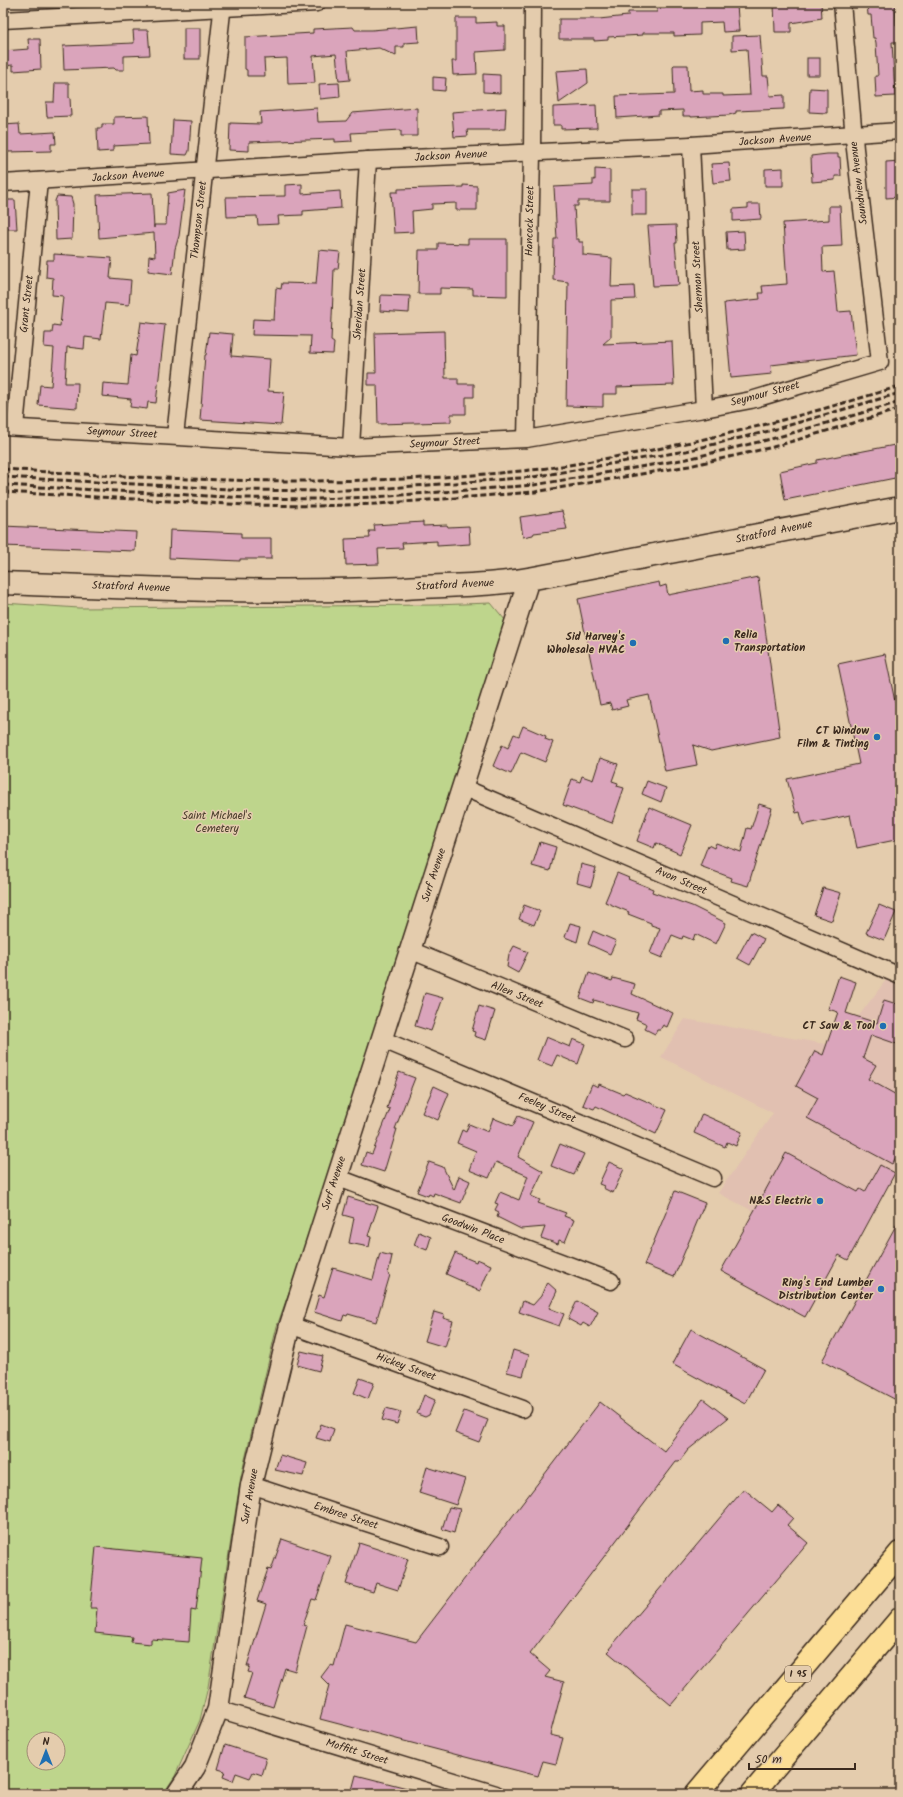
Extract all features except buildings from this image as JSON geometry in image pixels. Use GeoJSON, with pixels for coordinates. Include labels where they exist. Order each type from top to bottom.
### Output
{"type":"FeatureCollection","features":[{"type":"Feature","properties":{"kind":"highway","name":"I 95"},"geometry":{"type":"LineString","coordinates":[[696,1794],[900,1553]]}},
{"type":"Feature","properties":{"kind":"highway"},"geometry":{"type":"LineString","coordinates":[[752,1794],[900,1618]]}},
{"type":"Feature","properties":{"kind":"main road","name":"Stratford Avenue"},"geometry":{"type":"LineString","coordinates":[[3,583],[243,590],[360,590],[491,583],[529,579],[900,508]]}},
{"type":"Feature","properties":{"kind":"street"},"geometry":{"type":"LineString","coordinates":[[3,20],[222,6],[317,3]]}},
{"type":"Feature","properties":{"kind":"street","name":"Hancock Street"},"geometry":{"type":"LineString","coordinates":[[526,438],[532,153],[533,3]]}},
{"type":"Feature","properties":{"kind":"street","name":"Soundview Avenue"},"geometry":{"type":"LineString","coordinates":[[842,3],[854,135],[880,362]]}},
{"type":"Feature","properties":{"kind":"street","name":"Thompson Street"},"geometry":{"type":"LineString","coordinates":[[175,436],[222,6]]}},
{"type":"Feature","properties":{"kind":"street","name":"Jackson Avenue"},"geometry":{"type":"LineString","coordinates":[[3,183],[368,160],[691,145],[900,131]]}},
{"type":"Feature","properties":{"kind":"street","name":"Sherman Street"},"geometry":{"type":"LineString","coordinates":[[691,145],[704,409]]}},
{"type":"Feature","properties":{"kind":"street","name":"Sheridan Street"},"geometry":{"type":"LineString","coordinates":[[351,447],[368,160]]}},
{"type":"Feature","properties":{"kind":"street","name":"Grant Street"},"geometry":{"type":"LineString","coordinates":[[9,427],[39,181]]}},
{"type":"Feature","properties":{"kind":"street","name":"Seymour Street"},"geometry":{"type":"LineString","coordinates":[[9,427],[351,447],[526,438],[751,400],[880,362]]}},
{"type":"Feature","properties":{"kind":"street","name":"Surf Avenue"},"geometry":{"type":"LineString","coordinates":[[177,1794],[194,1767],[218,1709],[251,1484],[290,1325],[336,1177],[529,579]]}},
{"type":"Feature","properties":{"kind":"street","name":"Avon Street"},"geometry":{"type":"LineString","coordinates":[[462,787],[900,976]]}},
{"type":"Feature","properties":{"kind":"street","name":"Allen Street"},"geometry":{"type":"LineString","coordinates":[[410,950],[625,1039]]}},
{"type":"Feature","properties":{"kind":"street","name":"Feeley Street"},"geometry":{"type":"LineString","coordinates":[[381,1039],[712,1178]]}},
{"type":"Feature","properties":{"kind":"street","name":"Goodwin Place"},"geometry":{"type":"LineString","coordinates":[[336,1177],[611,1280]]}},
{"type":"Feature","properties":{"kind":"street","name":"Hickey Street"},"geometry":{"type":"LineString","coordinates":[[290,1325],[523,1409]]}},
{"type":"Feature","properties":{"kind":"street","name":"Embree Street"},"geometry":{"type":"LineString","coordinates":[[251,1484],[440,1547]]}},
{"type":"Feature","properties":{"kind":"street","name":"Moffitt Street"},"geometry":{"type":"LineString","coordinates":[[218,1709],[496,1794]]}},
{"type":"Feature","properties":{"kind":"shaded area"},"geometry":{"type":"Polygon","coordinates":[[[889,976],[900,981],[900,1157],[848,1260],[718,1193],[773,1113],[661,1057],[685,1019],[836,1046],[889,976]]]}},
{"type":"Feature","properties":{"kind":"green space","name":"Saint Michael's Cemetery"},"geometry":{"type":"Polygon","coordinates":[[[3,603],[79,608],[434,605],[491,603],[505,620],[387,995],[311,1230],[277,1326],[241,1476],[208,1687],[200,1720],[175,1776],[163,1794],[3,1794],[3,603]]]}},
{"type":"Feature","properties":{"kind":"railway"},"geometry":{"type":"LineString","coordinates":[[3,469],[135,477],[267,481],[399,479],[465,476],[531,470],[626,455],[695,441],[798,416],[900,386]]}},
{"type":"Feature","properties":{"kind":"railway"},"geometry":{"type":"LineString","coordinates":[[3,477],[246,490],[315,491],[375,489],[533,477],[686,451],[769,431],[900,393]]}},
{"type":"Feature","properties":{"kind":"railway"},"geometry":{"type":"LineString","coordinates":[[3,485],[246,498],[315,499],[375,497],[534,485],[687,459],[771,439],[900,402]]}},
{"type":"Feature","properties":{"kind":"railway"},"geometry":{"type":"LineString","coordinates":[[3,492],[246,505],[315,506],[376,504],[535,492],[689,466],[773,447],[900,409]]}},
{"type":"Feature","properties":{"kind":"place","name":"Relia Transportation"},"geometry":{"type":"Point","coordinates":[726,641]}},
{"type":"Feature","properties":{"kind":"place","name":"Sid Harvey's Wholesale HVAC"},"geometry":{"type":"Point","coordinates":[633,643]}},
{"type":"Feature","properties":{"kind":"place","name":"CT Window Film & Tinting"},"geometry":{"type":"Point","coordinates":[877,737]}},
{"type":"Feature","properties":{"kind":"place","name":"CT Saw & Tool"},"geometry":{"type":"Point","coordinates":[883,1026]}},
{"type":"Feature","properties":{"kind":"place","name":"N&S Electric"},"geometry":{"type":"Point","coordinates":[820,1201]}},
{"type":"Feature","properties":{"kind":"place","name":"Ring's End Lumber Distribution Center"},"geometry":{"type":"Point","coordinates":[881,1289]}}]}
